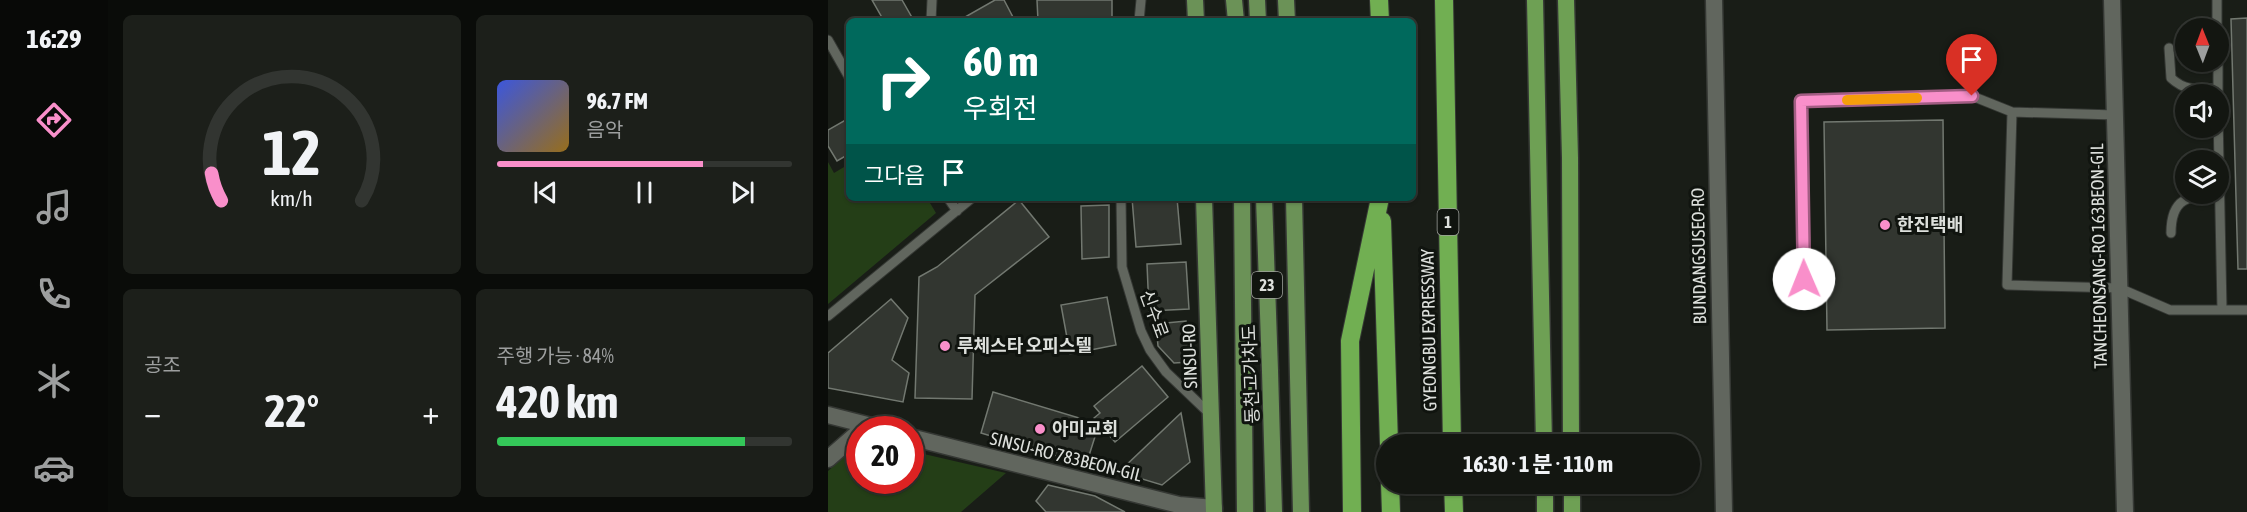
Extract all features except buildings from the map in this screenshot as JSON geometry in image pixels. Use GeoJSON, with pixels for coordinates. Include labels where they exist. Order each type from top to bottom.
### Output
{"type":"FeatureCollection","features":[{"type":"Feature","properties":{"kind":"highway"},"geometry":{"type":"LineString","coordinates":[[1379,0],[1380,18]]}},
{"type":"Feature","properties":{"kind":"highway","name":"GYEONGBU EXPRESSWAY"},"geometry":{"type":"LineString","coordinates":[[1444,0],[1452,434]]}},
{"type":"Feature","properties":{"kind":"highway"},"geometry":{"type":"LineString","coordinates":[[1535,0],[1544,434]]}},
{"type":"Feature","properties":{"kind":"highway"},"geometry":{"type":"LineString","coordinates":[[1566,0],[1570,158],[1571,434]]}},
{"type":"Feature","properties":{"kind":"highway"},"geometry":{"type":"LineString","coordinates":[[1352,512],[1350,341],[1380,201]]}},
{"type":"Feature","properties":{"kind":"highway"},"geometry":{"type":"LineString","coordinates":[[1381,201],[1389,434]]}},
{"type":"Feature","properties":{"kind":"highway"},"geometry":{"type":"LineString","coordinates":[[1390,494],[1391,512]]}},
{"type":"Feature","properties":{"kind":"highway"},"geometry":{"type":"LineString","coordinates":[[1453,494],[1454,512]]}},
{"type":"Feature","properties":{"kind":"highway"},"geometry":{"type":"LineString","coordinates":[[1545,494],[1545,512]]}},
{"type":"Feature","properties":{"kind":"highway"},"geometry":{"type":"LineString","coordinates":[[1572,494],[1572,512]]}},
{"type":"Feature","properties":{"kind":"main road"},"geometry":{"type":"LineString","coordinates":[[1195,0],[1196,18]]}},
{"type":"Feature","properties":{"kind":"main road"},"geometry":{"type":"LineString","coordinates":[[1234,0],[1236,18]]}},
{"type":"Feature","properties":{"kind":"main road"},"geometry":{"type":"LineString","coordinates":[[1257,0],[1258,18]]}},
{"type":"Feature","properties":{"kind":"main road"},"geometry":{"type":"LineString","coordinates":[[1286,0],[1287,18]]}},
{"type":"Feature","properties":{"kind":"main road","name":"SINSU-RO"},"geometry":{"type":"LineString","coordinates":[[1204,201],[1214,510]]}},
{"type":"Feature","properties":{"kind":"main road","name":"동천고가차도"},"geometry":{"type":"LineString","coordinates":[[1242,201],[1245,512]]}},
{"type":"Feature","properties":{"kind":"main road","name":"동천고가차도"},"geometry":{"type":"LineString","coordinates":[[1264,201],[1274,512]]}},
{"type":"Feature","properties":{"kind":"main road"},"geometry":{"type":"LineString","coordinates":[[1294,201],[1301,512]]}},
{"type":"Feature","properties":{"kind":"street","name":"BUNDANGSUSEO-RO"},"geometry":{"type":"LineString","coordinates":[[1713,0],[1724,512]]}},
{"type":"Feature","properties":{"kind":"street","name":"TANCHEONSANG-RO 163BEON-GIL"},"geometry":{"type":"LineString","coordinates":[[2112,0],[2125,512]]}},
{"type":"Feature","properties":{"kind":"street"},"geometry":{"type":"LineString","coordinates":[[828,415],[846,421]]}},
{"type":"Feature","properties":{"kind":"street","name":"SINSU-RO 783BEON-GIL"},"geometry":{"type":"LineString","coordinates":[[924,441],[1175,509],[1214,510]]}},
{"type":"Feature","properties":{"kind":"street"},"geometry":{"type":"LineString","coordinates":[[828,459],[846,445]]}},
{"type":"Feature","properties":{"kind":"lane"},"geometry":{"type":"LineString","coordinates":[[931,18],[932,0]]}},
{"type":"Feature","properties":{"kind":"lane"},"geometry":{"type":"LineString","coordinates":[[1139,18],[1141,0]]}},
{"type":"Feature","properties":{"kind":"lane"},"geometry":{"type":"LineString","coordinates":[[2217,0],[2217,18]]}},
{"type":"Feature","properties":{"kind":"lane"},"geometry":{"type":"LineString","coordinates":[[828,40],[846,72]]}},
{"type":"Feature","properties":{"kind":"lane"},"geometry":{"type":"LineString","coordinates":[[2169,48],[2171,78],[2178,84]]}},
{"type":"Feature","properties":{"kind":"lane"},"geometry":{"type":"LineString","coordinates":[[1804,279],[1801,101],[1972,96],[2012,112],[2115,115]]}},
{"type":"Feature","properties":{"kind":"lane"},"geometry":{"type":"LineString","coordinates":[[2012,112],[2007,285],[2119,288],[2170,310],[2247,310]]}},
{"type":"Feature","properties":{"kind":"lane"},"geometry":{"type":"LineString","coordinates":[[950,201],[957,211]]}},
{"type":"Feature","properties":{"kind":"lane"},"geometry":{"type":"LineString","coordinates":[[828,316],[969,201]]}},
{"type":"Feature","properties":{"kind":"lane","name":"신수로"},"geometry":{"type":"LineString","coordinates":[[1121,201],[1122,267],[1141,331],[1150,350],[1166,372],[1212,416]]}},
{"type":"Feature","properties":{"kind":"lane"},"geometry":{"type":"LineString","coordinates":[[2171,233],[2171,217],[2179,204]]}},
{"type":"Feature","properties":{"kind":"lane"},"geometry":{"type":"LineString","coordinates":[[2220,204],[2222,310]]}},
{"type":"Feature","properties":{"kind":"green space"},"geometry":{"type":"Polygon","coordinates":[[[828,162],[834,173],[846,166],[846,201],[929,201],[936,213],[828,304],[828,162]]]}},
{"type":"Feature","properties":{"kind":"green space"},"geometry":{"type":"Polygon","coordinates":[[[924,454],[1006,473],[961,512],[828,512],[828,471],[846,455],[846,494],[924,494],[924,454]]]}},
{"type":"Feature","properties":{"kind":"slow traffic"},"geometry":{"type":"LineString","coordinates":[[1847,100],[1917,98]]}},
{"type":"Feature","properties":{"kind":"place","name":"한진택배"},"geometry":{"type":"Point","coordinates":[1885,225]}},
{"type":"Feature","properties":{"kind":"place","name":"루체스타 오피스텔"},"geometry":{"type":"Point","coordinates":[945,346]}},
{"type":"Feature","properties":{"kind":"place","name":"아미교회"},"geometry":{"type":"Point","coordinates":[1040,429]}},
{"type":"Feature","properties":{"kind":"route"},"geometry":{"type":"LineString","coordinates":[[1804,279],[1801,101],[1972,96]]}}]}
